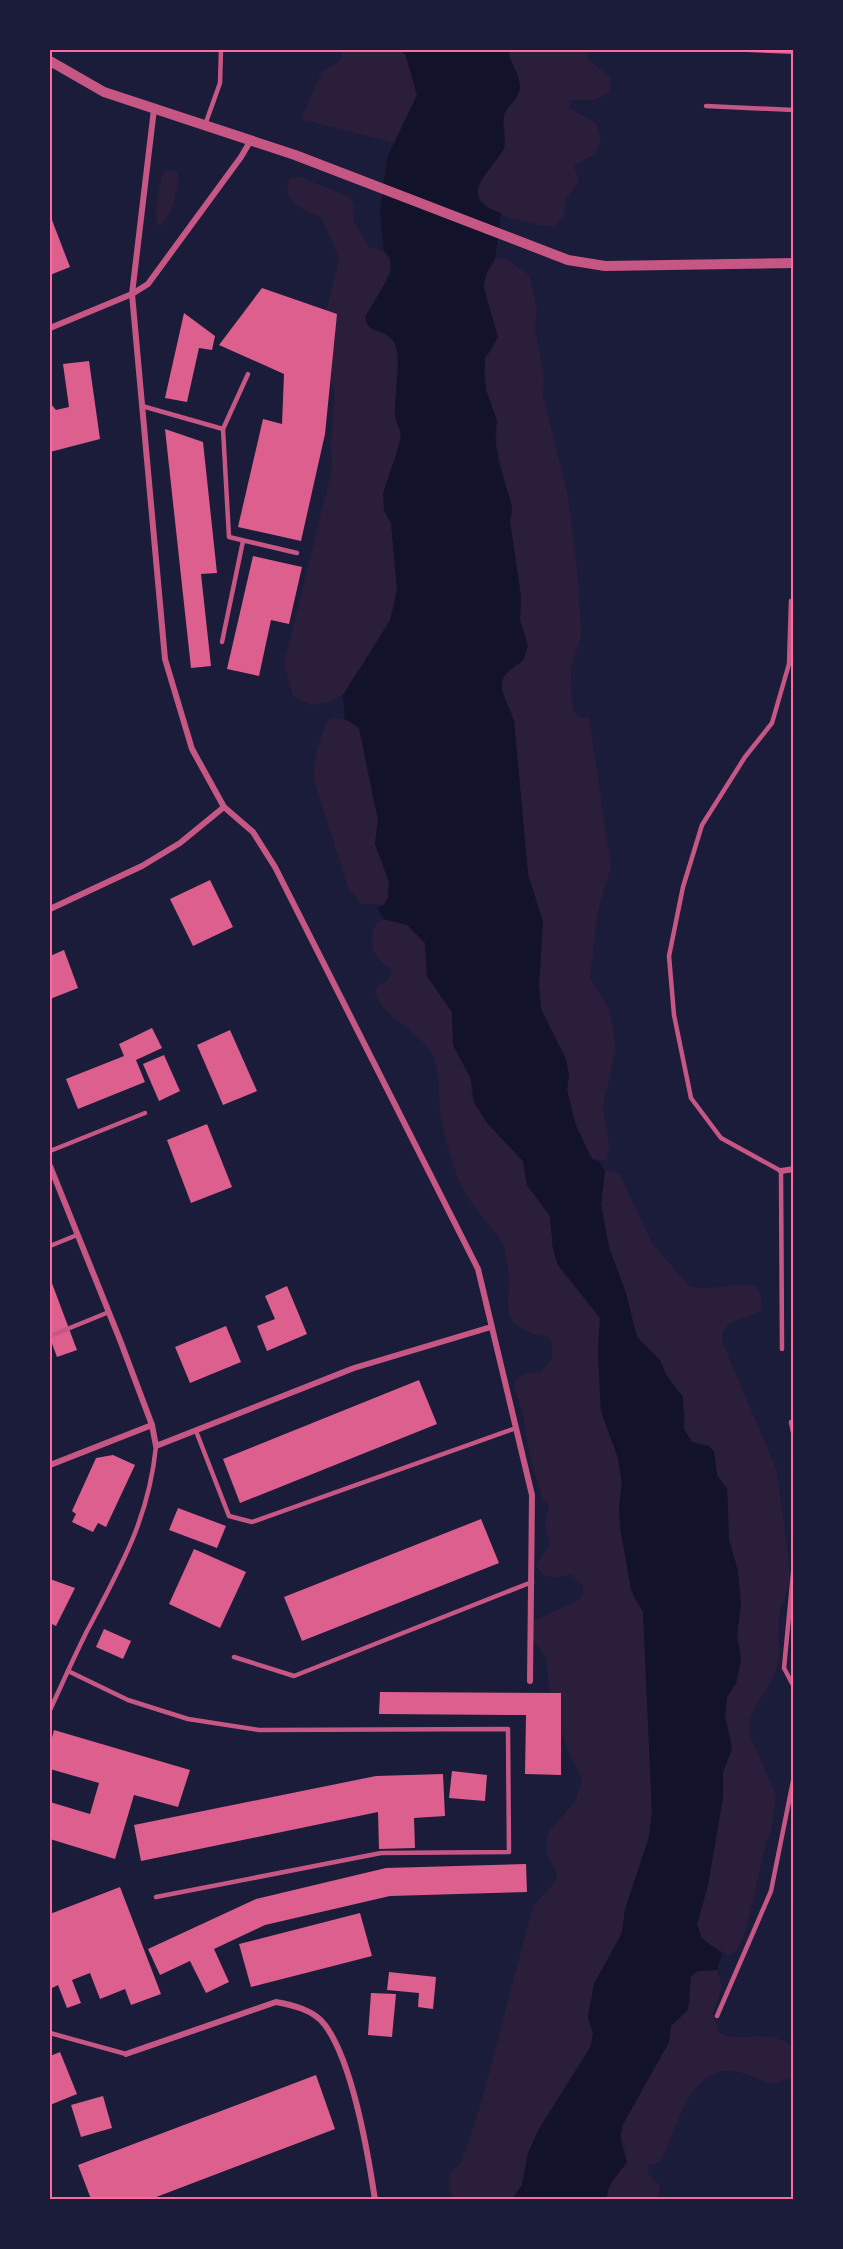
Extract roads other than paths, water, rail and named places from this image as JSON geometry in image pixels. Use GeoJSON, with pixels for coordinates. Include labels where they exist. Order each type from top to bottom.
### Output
{"type":"FeatureCollection","features":[{"type":"Feature","properties":{"kind":"street"},"geometry":{"type":"LineString","coordinates":[[50,62],[104,92],[251,139],[568,260],[605,266],[794,263]]}},
{"type":"Feature","properties":{"kind":"street"},"geometry":{"type":"LineString","coordinates":[[154,109],[132,294],[165,659],[192,749],[224,807],[253,832],[294,901],[478,1269],[532,1495],[533,1581],[530,1681]]}},
{"type":"Feature","properties":{"kind":"street"},"geometry":{"type":"LineString","coordinates":[[50,328],[132,294],[148,284],[241,157],[251,139]]}},
{"type":"Feature","properties":{"kind":"street"},"geometry":{"type":"LineString","coordinates":[[50,909],[142,866],[180,843],[224,807]]}},
{"type":"Feature","properties":{"kind":"street"},"geometry":{"type":"LineString","coordinates":[[50,1166],[152,1425],[156,1446],[354,1368],[491,1327]]}},
{"type":"Feature","properties":{"kind":"street"},"geometry":{"type":"LineString","coordinates":[[781,1171],[794,1169]]}},
{"type":"Feature","properties":{"kind":"street"},"geometry":{"type":"LineString","coordinates":[[50,1465],[152,1425]]}},
{"type":"Feature","properties":{"kind":"street"},"geometry":{"type":"LineString","coordinates":[[126,2054],[276,2002],[298,2006],[324,2024],[340,2055],[367,2143],[375,2199]]}},
{"type":"Feature","properties":{"kind":"lane"},"geometry":{"type":"LineString","coordinates":[[205,125],[220,83],[221,50]]}},
{"type":"Feature","properties":{"kind":"lane"},"geometry":{"type":"LineString","coordinates":[[706,106],[794,110]]}},
{"type":"Feature","properties":{"kind":"lane"},"geometry":{"type":"LineString","coordinates":[[248,374],[223,429],[229,537],[297,553]]}},
{"type":"Feature","properties":{"kind":"lane"},"geometry":{"type":"LineString","coordinates":[[142,406],[223,429]]}},
{"type":"Feature","properties":{"kind":"lane"},"geometry":{"type":"LineString","coordinates":[[222,642],[243,541]]}},
{"type":"Feature","properties":{"kind":"lane"},"geometry":{"type":"LineString","coordinates":[[782,1349],[781,1171],[721,1138],[690,1098],[674,1015],[669,956],[683,887],[702,825],[771,723],[789,664],[791,601]]}},
{"type":"Feature","properties":{"kind":"lane"},"geometry":{"type":"LineString","coordinates":[[50,1151],[145,1113]]}},
{"type":"Feature","properties":{"kind":"lane"},"geometry":{"type":"LineString","coordinates":[[50,1246],[77,1234]]}},
{"type":"Feature","properties":{"kind":"lane"},"geometry":{"type":"LineString","coordinates":[[50,1336],[109,1312]]}},
{"type":"Feature","properties":{"kind":"lane"},"geometry":{"type":"LineString","coordinates":[[792,1422],[794,1437]]}},
{"type":"Feature","properties":{"kind":"lane"},"geometry":{"type":"LineString","coordinates":[[196,1431],[229,1516],[252,1521],[516,1428]]}},
{"type":"Feature","properties":{"kind":"lane"},"geometry":{"type":"LineString","coordinates":[[50,1710],[117,1576],[145,1512],[153,1476],[156,1446]]}},
{"type":"Feature","properties":{"kind":"lane"},"geometry":{"type":"LineString","coordinates":[[794,1563],[784,1668],[794,1687]]}},
{"type":"Feature","properties":{"kind":"lane"},"geometry":{"type":"LineString","coordinates":[[234,1657],[294,1676],[533,1581]]}},
{"type":"Feature","properties":{"kind":"lane"},"geometry":{"type":"LineString","coordinates":[[68,1671],[128,1700],[178,1716],[259,1730],[508,1729],[509,1852],[381,1853],[156,1897]]}},
{"type":"Feature","properties":{"kind":"lane"},"geometry":{"type":"LineString","coordinates":[[717,2016],[771,1891],[794,1776]]}},
{"type":"Feature","properties":{"kind":"lane"},"geometry":{"type":"LineString","coordinates":[[50,2033],[126,2054]]}}]}
